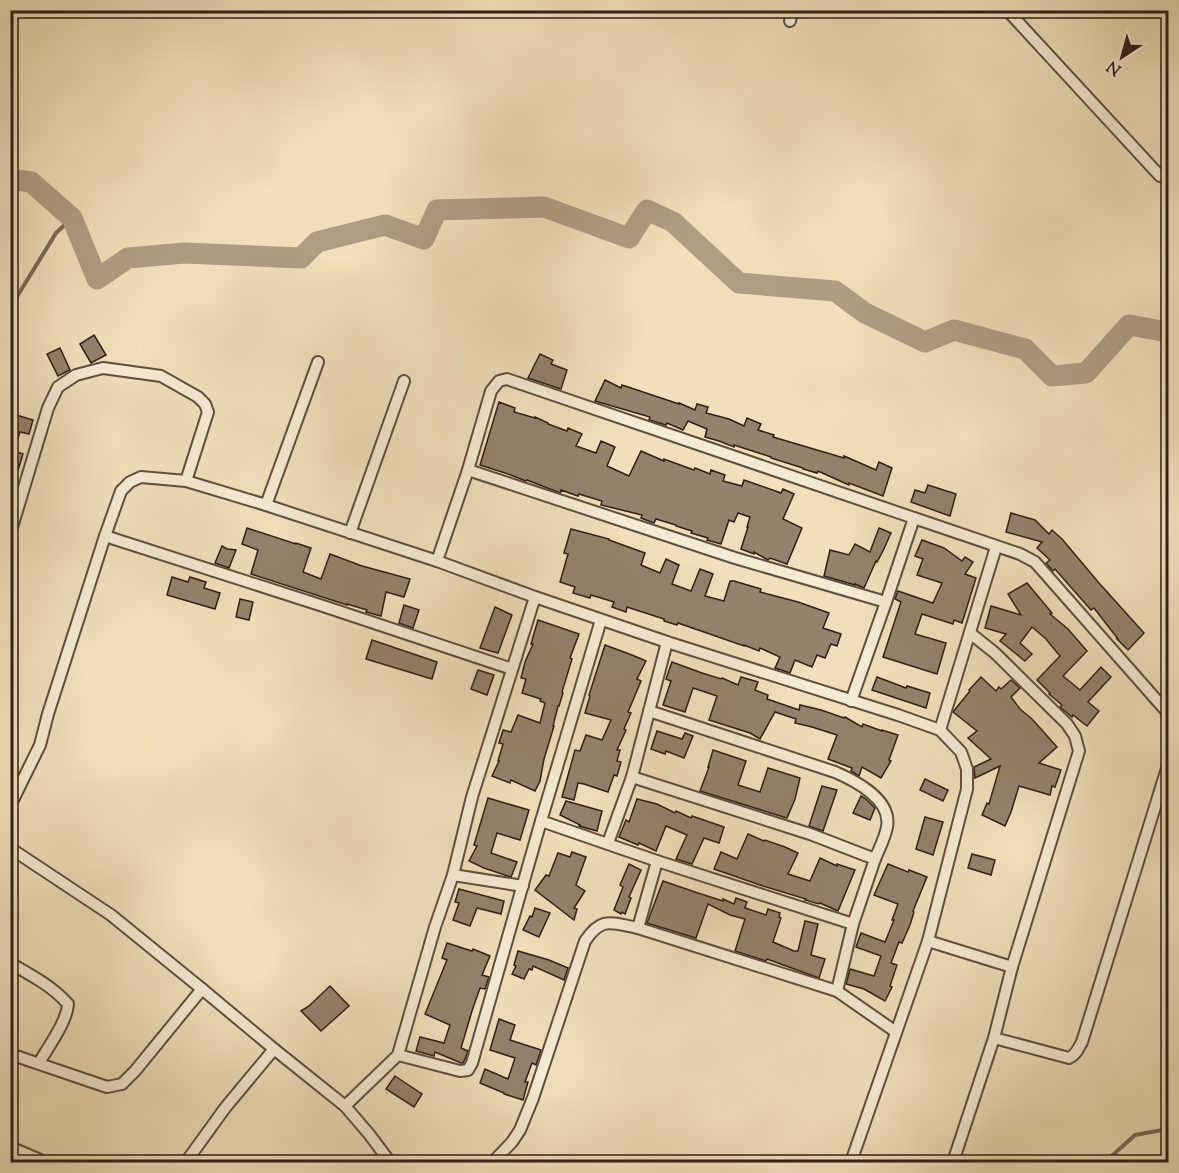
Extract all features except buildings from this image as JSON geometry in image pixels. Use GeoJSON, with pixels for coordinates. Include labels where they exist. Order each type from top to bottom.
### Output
{"type":"FeatureCollection","features":[{"type":"Feature","properties":{"kind":"street"},"geometry":{"type":"LineString","coordinates":[[1007,10],[1160,176]]}},
{"type":"Feature","properties":{"kind":"street"},"geometry":{"type":"LineString","coordinates":[[266,505],[318,362]]}},
{"type":"Feature","properties":{"kind":"street"},"geometry":{"type":"LineString","coordinates":[[10,534],[48,408],[58,387],[76,375],[103,368],[161,375],[198,398],[208,412],[186,480]]}},
{"type":"Feature","properties":{"kind":"street"},"geometry":{"type":"LineString","coordinates":[[437,561],[468,470],[491,391],[498,381],[507,379],[1020,554],[1035,562],[1168,712]]}},
{"type":"Feature","properties":{"kind":"street"},"geometry":{"type":"LineString","coordinates":[[350,533],[404,381]]}},
{"type":"Feature","properties":{"kind":"street"},"geometry":{"type":"LineString","coordinates":[[468,470],[735,558],[886,602]]}},
{"type":"Feature","properties":{"kind":"street"},"geometry":{"type":"LineString","coordinates":[[10,806],[40,746],[48,714],[121,492],[130,482],[141,477],[186,480],[266,505],[437,561],[601,620],[940,730],[961,752],[967,769],[967,789],[928,941],[851,1162]]}},
{"type":"Feature","properties":{"kind":"street"},"geometry":{"type":"LineString","coordinates":[[851,701],[914,518]]}},
{"type":"Feature","properties":{"kind":"street"},"geometry":{"type":"LineString","coordinates":[[105,536],[512,669]]}},
{"type":"Feature","properties":{"kind":"street"},"geometry":{"type":"LineString","coordinates":[[940,730],[996,547]]}},
{"type":"Feature","properties":{"kind":"street"},"geometry":{"type":"LineString","coordinates":[[345,1106],[398,1055],[435,927],[453,875],[472,797],[535,597]]}},
{"type":"Feature","properties":{"kind":"street"},"geometry":{"type":"LineString","coordinates":[[398,1055],[460,1071],[468,1070],[472,1063],[601,620]]}},
{"type":"Feature","properties":{"kind":"street"},"geometry":{"type":"LineString","coordinates":[[953,1162],[994,1038],[1012,967],[1079,751],[1075,736],[1066,724],[995,652],[970,633]]}},
{"type":"Feature","properties":{"kind":"street"},"geometry":{"type":"LineString","coordinates":[[609,843],[632,777],[667,642]]}},
{"type":"Feature","properties":{"kind":"street"},"geometry":{"type":"LineString","coordinates":[[649,711],[835,772],[853,780],[884,806],[887,827],[853,924],[837,991]]}},
{"type":"Feature","properties":{"kind":"street"},"geometry":{"type":"LineString","coordinates":[[994,1038],[1069,1058],[1074,1056],[1082,1042],[1168,765]]}},
{"type":"Feature","properties":{"kind":"street"},"geometry":{"type":"LineString","coordinates":[[632,777],[810,834],[875,859]]}},
{"type":"Feature","properties":{"kind":"street"},"geometry":{"type":"LineString","coordinates":[[541,821],[853,924]]}},
{"type":"Feature","properties":{"kind":"street"},"geometry":{"type":"LineString","coordinates":[[10,848],[111,915],[345,1106],[390,1162]]}},
{"type":"Feature","properties":{"kind":"street"},"geometry":{"type":"LineString","coordinates":[[638,928],[657,861]]}},
{"type":"Feature","properties":{"kind":"street"},"geometry":{"type":"LineString","coordinates":[[453,875],[523,886]]}},
{"type":"Feature","properties":{"kind":"street"},"geometry":{"type":"LineString","coordinates":[[493,1162],[513,1142],[520,1130],[533,1098],[585,941],[593,929],[600,924],[612,923],[638,928],[837,991],[896,1032]]}},
{"type":"Feature","properties":{"kind":"street"},"geometry":{"type":"LineString","coordinates":[[928,941],[1012,967]]}},
{"type":"Feature","properties":{"kind":"street"},"geometry":{"type":"LineString","coordinates":[[10,963],[50,987],[68,1004],[63,1022],[39,1063]]}},
{"type":"Feature","properties":{"kind":"street"},"geometry":{"type":"LineString","coordinates":[[10,1054],[107,1087],[122,1084],[202,989]]}},
{"type":"Feature","properties":{"kind":"street"},"geometry":{"type":"LineString","coordinates":[[186,1162],[225,1108],[274,1049]]}},
{"type":"Feature","properties":{"kind":"street"},"geometry":{"type":"LineString","coordinates":[[10,1147],[45,1162]]}},
{"type":"Feature","properties":{"kind":"waterway"},"geometry":{"type":"LineString","coordinates":[[10,179],[31,182],[72,218],[97,279],[128,258],[184,253],[301,258],[317,242],[385,225],[424,239],[437,210],[544,207],[629,238],[647,210],[673,222],[739,283],[835,291],[865,313],[925,342],[954,330],[1025,349],[1052,376],[1086,373],[1129,325],[1168,332]]}},
{"type":"Feature","properties":{"kind":"waterway"},"geometry":{"type":"LineString","coordinates":[[10,308],[56,233],[72,218]]}},
{"type":"Feature","properties":{"kind":"waterway"},"geometry":{"type":"LineString","coordinates":[[1105,1162],[1135,1135],[1168,1129]]}}]}
